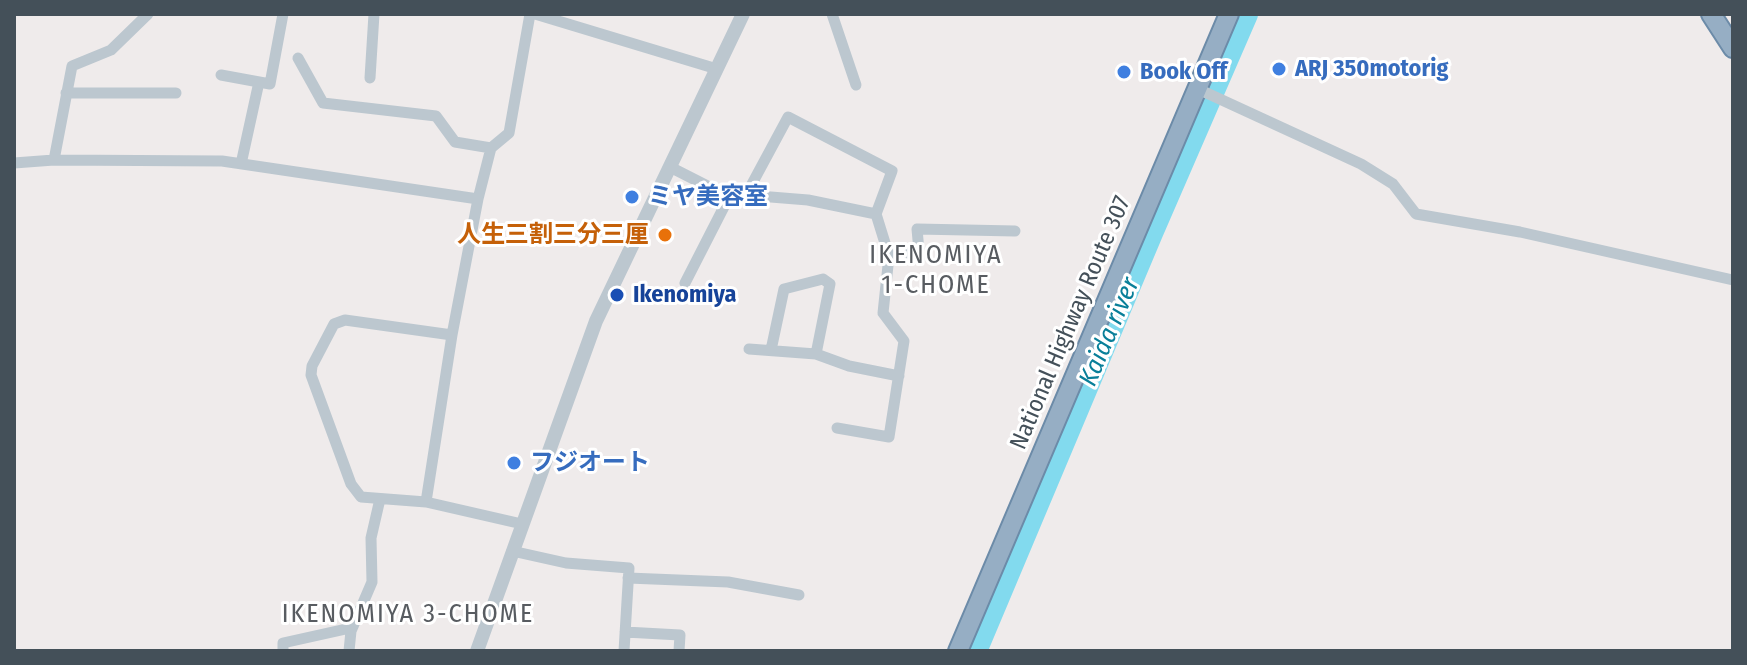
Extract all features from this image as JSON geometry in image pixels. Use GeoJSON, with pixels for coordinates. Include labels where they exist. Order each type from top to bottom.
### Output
{"type":"FeatureCollection","features":[{"type":"Feature","properties":{"kind":"highway","name":"National Highway Route 307"},"geometry":{"type":"LineString","coordinates":[[958,651],[1229,14]]}},
{"type":"Feature","properties":{"kind":"highway"},"geometry":{"type":"LineString","coordinates":[[1711,14],[1733,48]]}},
{"type":"Feature","properties":{"kind":"street"},"geometry":{"type":"LineString","coordinates":[[54,160],[72,66],[111,50],[148,14]]}},
{"type":"Feature","properties":{"kind":"street"},"geometry":{"type":"LineString","coordinates":[[221,75],[270,84],[283,14]]}},
{"type":"Feature","properties":{"kind":"street"},"geometry":{"type":"LineString","coordinates":[[370,78],[374,14]]}},
{"type":"Feature","properties":{"kind":"street"},"geometry":{"type":"LineString","coordinates":[[426,502],[452,335],[478,199],[491,148],[509,133],[532,14],[717,69]]}},
{"type":"Feature","properties":{"kind":"street"},"geometry":{"type":"LineString","coordinates":[[477,651],[596,321],[743,14]]}},
{"type":"Feature","properties":{"kind":"street"},"geometry":{"type":"LineString","coordinates":[[832,14],[856,85]]}},
{"type":"Feature","properties":{"kind":"street"},"geometry":{"type":"LineString","coordinates":[[298,58],[323,103],[436,116],[455,142],[491,148]]}},
{"type":"Feature","properties":{"kind":"street"},"geometry":{"type":"LineString","coordinates":[[241,164],[259,82]]}},
{"type":"Feature","properties":{"kind":"street"},"geometry":{"type":"LineString","coordinates":[[1198,89],[1361,164],[1393,184],[1416,214],[1520,232],[1733,280]]}},
{"type":"Feature","properties":{"kind":"street"},"geometry":{"type":"LineString","coordinates":[[66,93],[176,93]]}},
{"type":"Feature","properties":{"kind":"street"},"geometry":{"type":"LineString","coordinates":[[746,195],[788,117],[892,171],[876,214],[889,256],[883,313],[904,341],[889,437],[837,428]]}},
{"type":"Feature","properties":{"kind":"street"},"geometry":{"type":"LineString","coordinates":[[14,163],[54,160],[222,161],[478,199]]}},
{"type":"Feature","properties":{"kind":"street"},"geometry":{"type":"LineString","coordinates":[[670,167],[729,197],[746,195],[808,200],[876,214]]}},
{"type":"Feature","properties":{"kind":"street"},"geometry":{"type":"LineString","coordinates":[[685,283],[729,197]]}},
{"type":"Feature","properties":{"kind":"street"},"geometry":{"type":"LineString","coordinates":[[889,256],[919,251],[917,229],[1015,231]]}},
{"type":"Feature","properties":{"kind":"street"},"geometry":{"type":"LineString","coordinates":[[771,350],[784,289],[823,279],[830,284],[816,354]]}},
{"type":"Feature","properties":{"kind":"street"},"geometry":{"type":"LineString","coordinates":[[452,335],[345,320],[334,324],[312,366],[311,375],[351,484],[361,497],[426,502],[522,524]]}},
{"type":"Feature","properties":{"kind":"street"},"geometry":{"type":"LineString","coordinates":[[749,349],[816,354],[849,366],[899,376]]}},
{"type":"Feature","properties":{"kind":"street"},"geometry":{"type":"LineString","coordinates":[[349,651],[351,631],[372,582],[371,538],[380,499]]}},
{"type":"Feature","properties":{"kind":"street"},"geometry":{"type":"LineString","coordinates":[[512,551],[566,563],[629,568],[624,651]]}},
{"type":"Feature","properties":{"kind":"street"},"geometry":{"type":"LineString","coordinates":[[628,578],[728,582],[799,595]]}},
{"type":"Feature","properties":{"kind":"street"},"geometry":{"type":"LineString","coordinates":[[283,651],[283,643],[346,629],[351,631]]}},
{"type":"Feature","properties":{"kind":"street"},"geometry":{"type":"LineString","coordinates":[[625,632],[680,635],[679,651]]}},
{"type":"Feature","properties":{"kind":"waterway","name":"Kaida river"},"geometry":{"type":"LineString","coordinates":[[974,651],[1245,14]]}},
{"type":"Feature","properties":{"kind":"place","name":"ARJ 350motorig"},"geometry":{"type":"Point","coordinates":[1279,69]}},
{"type":"Feature","properties":{"kind":"place","name":"Book Off"},"geometry":{"type":"Point","coordinates":[1124,72]}},
{"type":"Feature","properties":{"kind":"place","name":"ミヤ美容室"},"geometry":{"type":"Point","coordinates":[632,197]}},
{"type":"Feature","properties":{"kind":"place","name":"人生三割三分三厘"},"geometry":{"type":"Point","coordinates":[665,235]}},
{"type":"Feature","properties":{"kind":"place","name":"Ikenomiya"},"geometry":{"type":"Point","coordinates":[617,295]}},
{"type":"Feature","properties":{"kind":"place","name":"フジオート"},"geometry":{"type":"Point","coordinates":[514,463]}},
{"type":"Feature","properties":{"kind":"district","name":"IKENOMIYA 1-CHOME"},"geometry":{"type":"Point","coordinates":[936,271]}},
{"type":"Feature","properties":{"kind":"district","name":"IKENOMIYA 3-CHOME"},"geometry":{"type":"Point","coordinates":[408,615]}}]}
